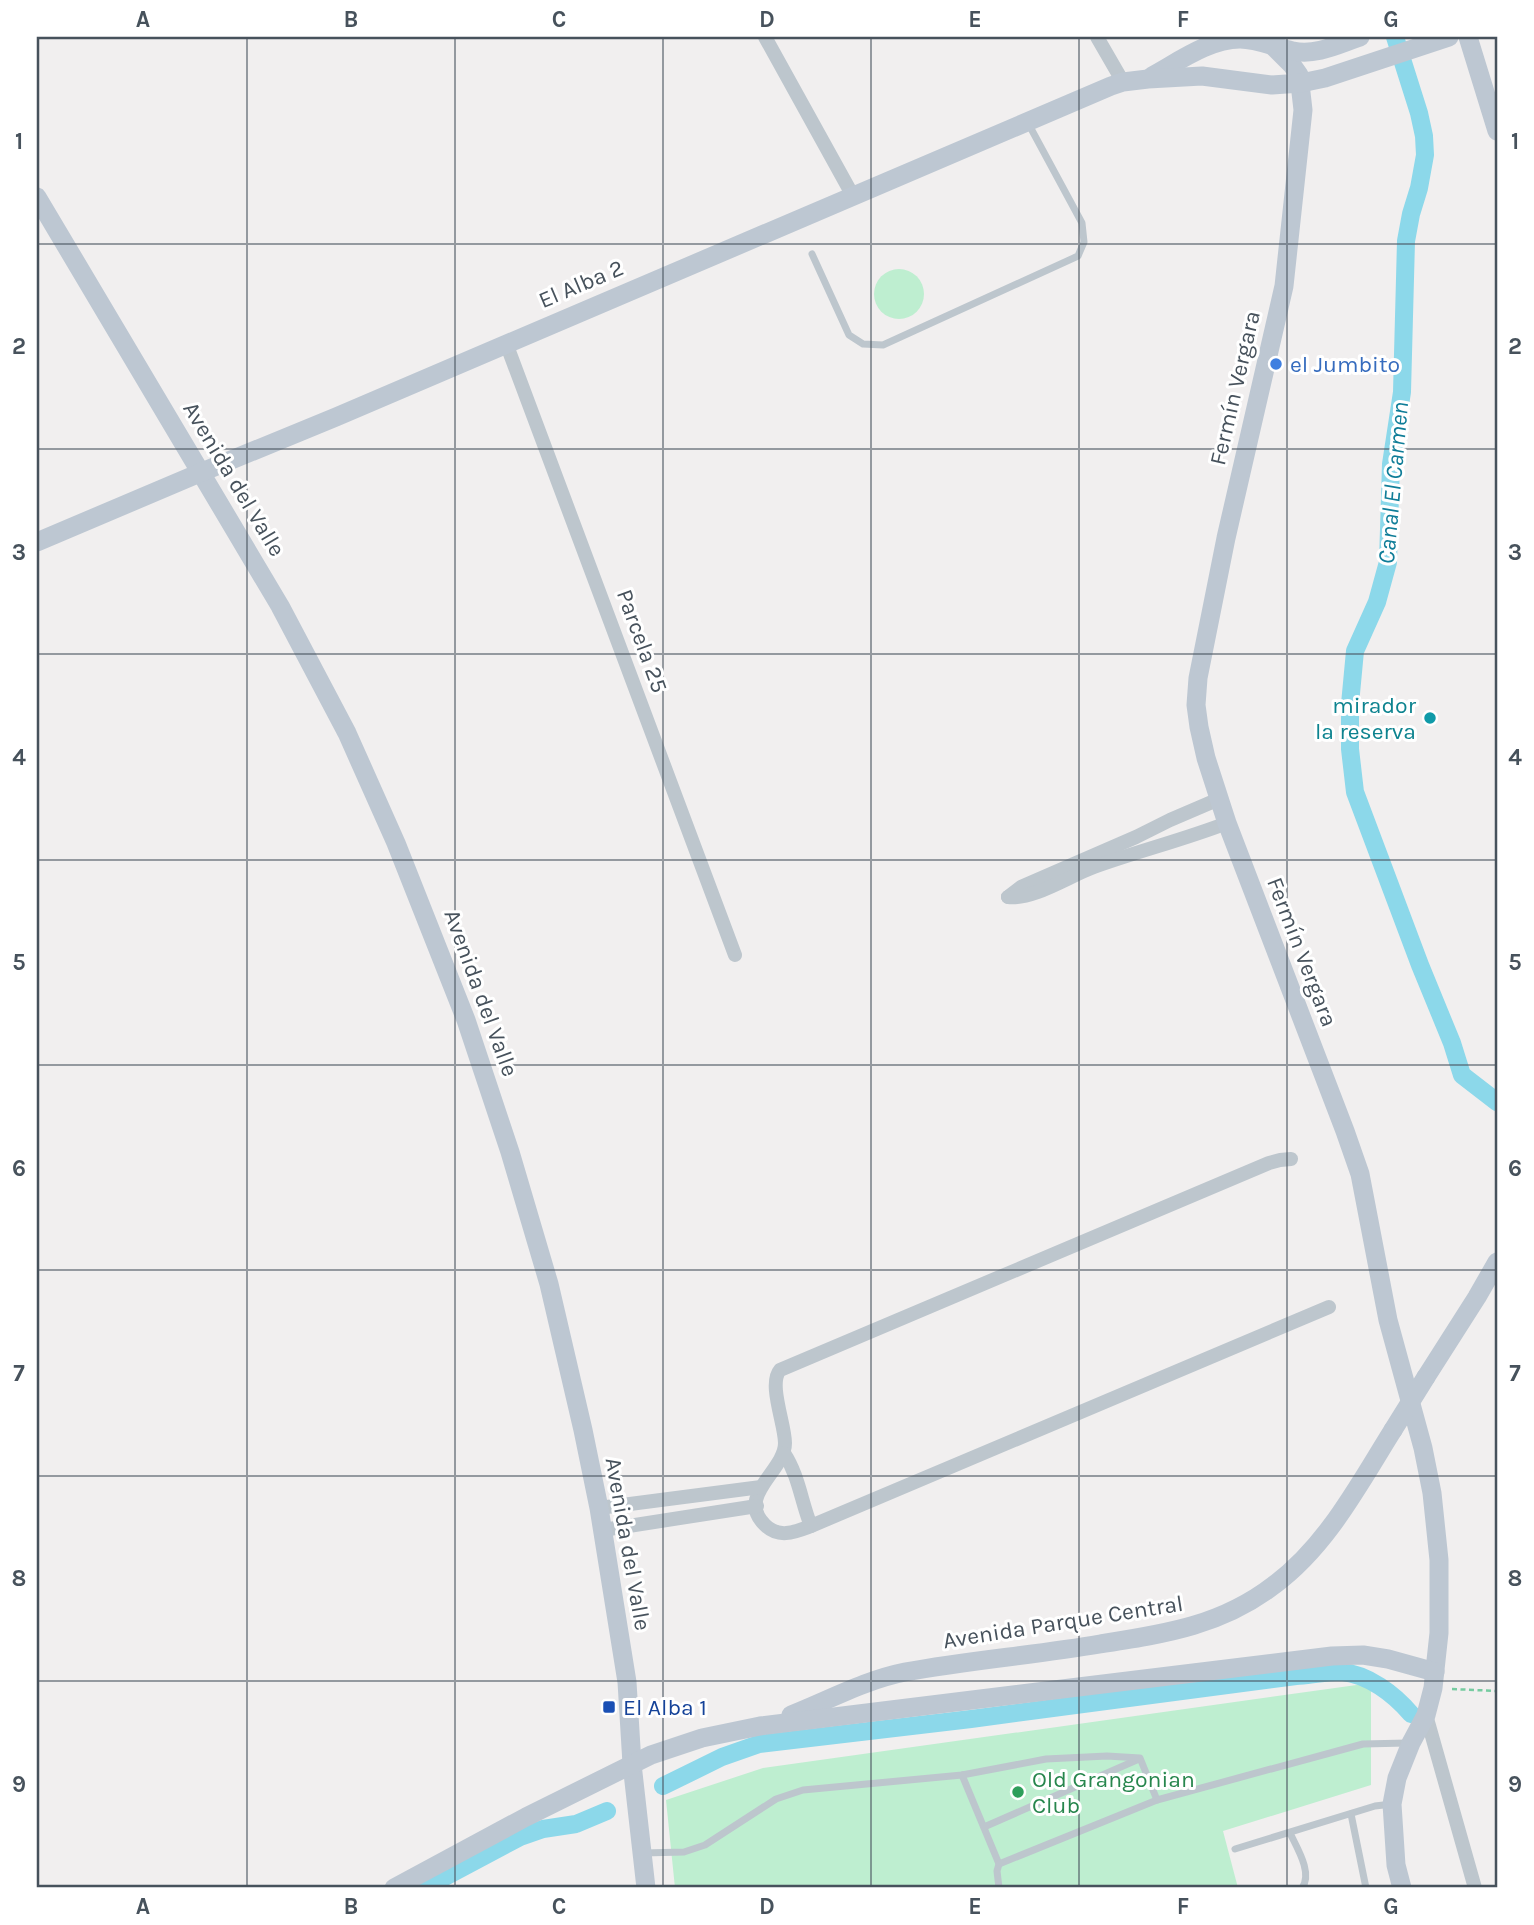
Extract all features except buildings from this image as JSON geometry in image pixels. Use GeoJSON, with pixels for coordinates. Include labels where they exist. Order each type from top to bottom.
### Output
{"type":"FeatureCollection","features":[{"type":"Feature","properties":{"kind":"street"},"geometry":{"type":"LineString","coordinates":[[765,37],[853,196]]}},
{"type":"Feature","properties":{"kind":"street"},"geometry":{"type":"LineString","coordinates":[[1097,37],[1123,82]]}},
{"type":"Feature","properties":{"kind":"street","name":"El Alba 2"},"geometry":{"type":"LineString","coordinates":[[1148,79],[1216,43],[1241,39],[1270,42],[1306,52],[1329,48],[1360,37]]}},
{"type":"Feature","properties":{"kind":"street","name":"El Alba 2"},"geometry":{"type":"LineString","coordinates":[[37,542],[1123,82],[1202,76],[1272,85],[1301,83],[1325,78],[1449,37]]}},
{"type":"Feature","properties":{"kind":"street"},"geometry":{"type":"LineString","coordinates":[[1468,37],[1497,131]]}},
{"type":"Feature","properties":{"kind":"street"},"geometry":{"type":"LineString","coordinates":[[1270,42],[1292,65],[1301,83]]}},
{"type":"Feature","properties":{"kind":"street","name":"Fermín Vergara"},"geometry":{"type":"LineString","coordinates":[[1301,83],[1303,110],[1284,286],[1226,538],[1198,678],[1196,705],[1199,727],[1227,823],[1360,1174],[1388,1320],[1423,1448],[1432,1493],[1440,1594],[1434,1680],[1426,1715],[1397,1778],[1392,1804],[1396,1865],[1402,1888]]}},
{"type":"Feature","properties":{"kind":"street","name":"Avenida del Valle"},"geometry":{"type":"LineString","coordinates":[[37,197],[281,606],[347,733],[443,958],[488,1082],[545,1272],[574,1388],[599,1508],[627,1682],[632,1765],[646,1888]]}},
{"type":"Feature","properties":{"kind":"street","name":"Parcela 25"},"geometry":{"type":"LineString","coordinates":[[506,343],[735,956]]}},
{"type":"Feature","properties":{"kind":"street"},"geometry":{"type":"LineString","coordinates":[[1219,799],[1021,887],[1008,897],[1028,896],[1093,867],[1193,837],[1227,823]]}},
{"type":"Feature","properties":{"kind":"street"},"geometry":{"type":"LineString","coordinates":[[811,1526],[803,1506],[796,1474],[784,1452],[784,1433],[775,1383],[780,1370],[1269,1163],[1291,1159]]}},
{"type":"Feature","properties":{"kind":"street","name":"Avenida Parque Central"},"geometry":{"type":"LineString","coordinates":[[760,1726],[855,1687],[903,1673],[1147,1637],[1191,1628],[1247,1604],[1277,1584],[1315,1547],[1331,1526],[1497,1262]]}},
{"type":"Feature","properties":{"kind":"street"},"geometry":{"type":"LineString","coordinates":[[784,1452],[756,1498],[762,1522],[772,1531],[786,1534],[811,1526],[1329,1307]]}},
{"type":"Feature","properties":{"kind":"street"},"geometry":{"type":"LineString","coordinates":[[599,1508],[761,1487]]}},
{"type":"Feature","properties":{"kind":"street"},"geometry":{"type":"LineString","coordinates":[[603,1530],[757,1506]]}},
{"type":"Feature","properties":{"kind":"street"},"geometry":{"type":"LineString","coordinates":[[394,1888],[632,1765],[687,1742],[760,1726],[1332,1656],[1363,1655],[1388,1658],[1434,1680]]}},
{"type":"Feature","properties":{"kind":"street"},"geometry":{"type":"LineString","coordinates":[[1426,1715],[1475,1888]]}},
{"type":"Feature","properties":{"kind":"lane"},"geometry":{"type":"LineString","coordinates":[[812,254],[849,335],[863,344],[883,345],[1078,256],[1084,242],[1082,223],[1027,122]]}},
{"type":"Feature","properties":{"kind":"lane"},"geometry":{"type":"LineString","coordinates":[[999,1864],[1157,1800],[1363,1744],[1411,1743]]}},
{"type":"Feature","properties":{"kind":"lane"},"geometry":{"type":"LineString","coordinates":[[642,1853],[684,1852],[705,1845],[776,1798],[803,1790],[962,1775],[1046,1759],[1107,1756],[1140,1758]]}},
{"type":"Feature","properties":{"kind":"lane"},"geometry":{"type":"LineString","coordinates":[[1140,1758],[1157,1800]]}},
{"type":"Feature","properties":{"kind":"lane"},"geometry":{"type":"LineString","coordinates":[[984,1827],[1140,1758]]}},
{"type":"Feature","properties":{"kind":"lane"},"geometry":{"type":"LineString","coordinates":[[962,1775],[999,1864],[999,1888]]}},
{"type":"Feature","properties":{"kind":"lane"},"geometry":{"type":"LineString","coordinates":[[1235,1849],[1375,1806],[1392,1804]]}},
{"type":"Feature","properties":{"kind":"lane"},"geometry":{"type":"LineString","coordinates":[[1351,1814],[1366,1888]]}},
{"type":"Feature","properties":{"kind":"lane"},"geometry":{"type":"LineString","coordinates":[[1290,1833],[1303,1863],[1306,1881],[1303,1888]]}},
{"type":"Feature","properties":{"kind":"path"},"geometry":{"type":"LineString","coordinates":[[1434,1680],[1497,1691]]}},
{"type":"Feature","properties":{"kind":"green space"},"geometry":{"type":"Polygon","coordinates":[[[899,269],[917,276],[924,294],[917,312],[899,319],[881,312],[874,294],[881,276],[899,269]]]}},
{"type":"Feature","properties":{"kind":"green space","name":"Old Grangonian Club"},"geometry":{"type":"Polygon","coordinates":[[[1371,1683],[1371,1785],[1223,1831],[1238,1888],[675,1888],[666,1800],[763,1768],[1371,1683]]]}},
{"type":"Feature","properties":{"kind":"waterway","name":"Canal El Carmen"},"geometry":{"type":"LineString","coordinates":[[1395,37],[1419,113],[1425,155],[1406,241],[1402,392],[1391,464],[1388,562],[1377,602],[1355,651],[1350,704],[1350,749],[1355,792],[1462,1075],[1497,1102]]}},
{"type":"Feature","properties":{"kind":"waterway"},"geometry":{"type":"LineString","coordinates":[[663,1786],[722,1757],[759,1744],[1324,1673],[1341,1672],[1371,1681],[1397,1699],[1411,1714]]}},
{"type":"Feature","properties":{"kind":"waterway"},"geometry":{"type":"LineString","coordinates":[[424,1888],[520,1837],[543,1829],[576,1824],[607,1811]]}},
{"type":"Feature","properties":{"kind":"place","name":"el Jumbito"},"geometry":{"type":"Point","coordinates":[1276,364]}},
{"type":"Feature","properties":{"kind":"place","name":"mirador la reserva"},"geometry":{"type":"Point","coordinates":[1430,718]}},
{"type":"Feature","properties":{"kind":"place","name":"El Alba 1"},"geometry":{"type":"Point","coordinates":[609,1707]}},
{"type":"Feature","properties":{"kind":"place","name":"Old Grangonian Club"},"geometry":{"type":"Point","coordinates":[1018,1792]}}]}
